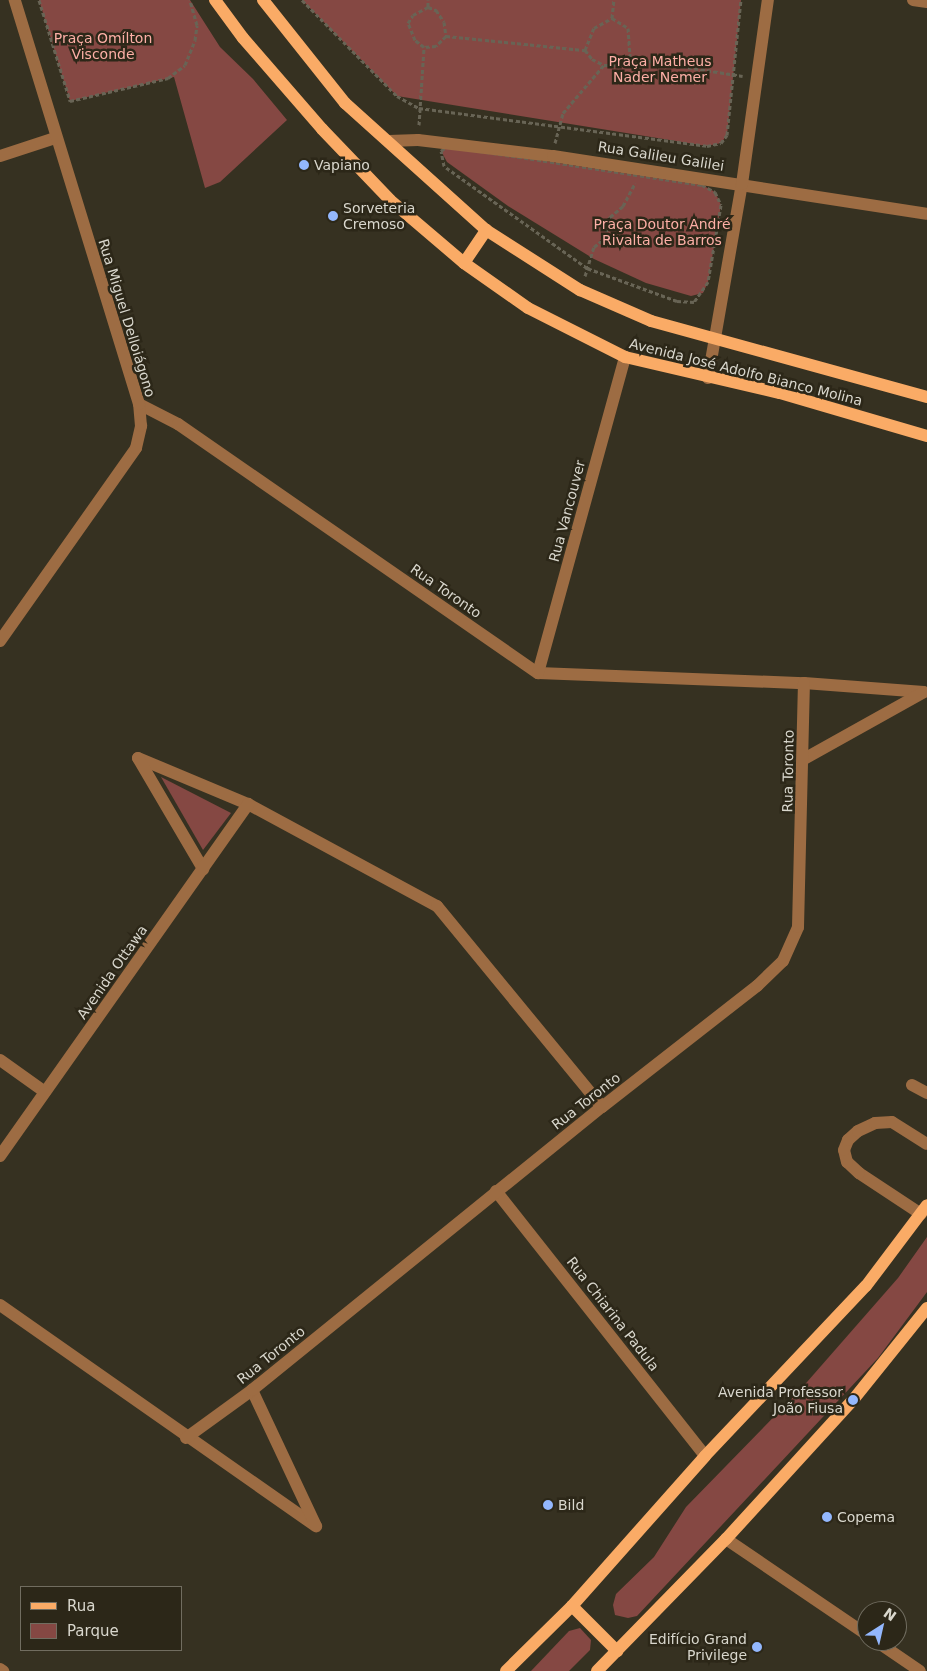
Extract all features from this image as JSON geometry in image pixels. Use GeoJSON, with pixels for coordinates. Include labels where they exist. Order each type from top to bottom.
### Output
{"type":"FeatureCollection","features":[{"type":"Feature","properties":{"kind":"main road","name":"Avenida José Adolfo Bianco Molina"},"geometry":{"type":"LineString","coordinates":[[215,0],[243,38],[322,129],[390,200],[464,263],[528,308],[625,357],[708,378],[780,393],[927,436]]}},
{"type":"Feature","properties":{"kind":"main road","name":"Avenida José Adolfo Bianco Molina"},"geometry":{"type":"LineString","coordinates":[[264,0],[345,103],[486,230],[580,290],[651,321],[927,397]]}},
{"type":"Feature","properties":{"kind":"main road"},"geometry":{"type":"LineString","coordinates":[[464,263],[486,230]]}},
{"type":"Feature","properties":{"kind":"main road"},"geometry":{"type":"LineString","coordinates":[[506,1671],[572,1606],[705,1456],[866,1286],[924,1210]]}},
{"type":"Feature","properties":{"kind":"main road"},"geometry":{"type":"LineString","coordinates":[[597,1671],[726,1539],[853,1400],[927,1308]]}},
{"type":"Feature","properties":{"kind":"main road"},"geometry":{"type":"LineString","coordinates":[[572,1606],[617,1651]]}},
{"type":"Feature","properties":{"kind":"street","name":"Rua Miguel Delloiágono"},"geometry":{"type":"LineString","coordinates":[[0,641],[136,448],[141,426],[139,404],[55,138],[15,0]]}},
{"type":"Feature","properties":{"kind":"street"},"geometry":{"type":"LineString","coordinates":[[708,378],[742,184],[768,0]]}},
{"type":"Feature","properties":{"kind":"street"},"geometry":{"type":"LineString","coordinates":[[913,0],[927,2]]}},
{"type":"Feature","properties":{"kind":"street"},"geometry":{"type":"LineString","coordinates":[[0,156],[55,138]]}},
{"type":"Feature","properties":{"kind":"street","name":"Rua Galileu Galilei"},"geometry":{"type":"LineString","coordinates":[[389,141],[418,140],[553,156],[927,214]]}},
{"type":"Feature","properties":{"kind":"street","name":"Rua Vancouver"},"geometry":{"type":"LineString","coordinates":[[538,673],[625,357]]}},
{"type":"Feature","properties":{"kind":"street","name":"Rua Toronto"},"geometry":{"type":"LineString","coordinates":[[139,404],[178,424],[538,673]]}},
{"type":"Feature","properties":{"kind":"street"},"geometry":{"type":"LineString","coordinates":[[538,673],[804,683],[924,692],[804,759]]}},
{"type":"Feature","properties":{"kind":"street","name":"Rua Toronto"},"geometry":{"type":"LineString","coordinates":[[186,1438],[252,1390],[496,1191],[757,986],[783,961],[798,927],[804,759],[804,683]]}},
{"type":"Feature","properties":{"kind":"street"},"geometry":{"type":"LineString","coordinates":[[203,869],[138,758],[248,804],[437,906],[602,1107]]}},
{"type":"Feature","properties":{"kind":"street","name":"Avenida Ottawa"},"geometry":{"type":"LineString","coordinates":[[0,1156],[248,804]]}},
{"type":"Feature","properties":{"kind":"street"},"geometry":{"type":"LineString","coordinates":[[0,1060],[45,1092]]}},
{"type":"Feature","properties":{"kind":"street"},"geometry":{"type":"LineString","coordinates":[[912,1085],[927,1093]]}},
{"type":"Feature","properties":{"kind":"street"},"geometry":{"type":"LineString","coordinates":[[924,1210],[859,1173],[847,1162],[844,1150],[848,1140],[858,1131],[875,1123],[892,1122],[925,1138]]}},
{"type":"Feature","properties":{"kind":"street","name":"Rua Chiarina Padula"},"geometry":{"type":"LineString","coordinates":[[496,1191],[705,1456]]}},
{"type":"Feature","properties":{"kind":"street"},"geometry":{"type":"LineString","coordinates":[[0,1305],[186,1438],[316,1526],[252,1390]]}},
{"type":"Feature","properties":{"kind":"street"},"geometry":{"type":"LineString","coordinates":[[726,1539],[857,1628]]}},
{"type":"Feature","properties":{"kind":"street"},"geometry":{"type":"LineString","coordinates":[[891,1651],[920,1671]]}},
{"type":"Feature","properties":{"kind":"path"},"geometry":{"type":"LineString","coordinates":[[39,0],[70,101],[168,78],[185,64],[197,25],[190,0]]}},
{"type":"Feature","properties":{"kind":"path"},"geometry":{"type":"LineString","coordinates":[[302,0],[397,96],[419,108],[707,146],[721,144],[727,135],[742,0]]}},
{"type":"Feature","properties":{"kind":"path"},"geometry":{"type":"LineString","coordinates":[[428,0],[428,7]]}},
{"type":"Feature","properties":{"kind":"path"},"geometry":{"type":"LineString","coordinates":[[612,18],[614,0]]}},
{"type":"Feature","properties":{"kind":"path"},"geometry":{"type":"LineString","coordinates":[[428,7],[436,10],[444,22],[446,36],[436,46],[424,47],[415,40],[408,23],[413,15],[428,7]]}},
{"type":"Feature","properties":{"kind":"path"},"geometry":{"type":"LineString","coordinates":[[585,50],[594,28],[612,18]]}},
{"type":"Feature","properties":{"kind":"path"},"geometry":{"type":"LineString","coordinates":[[612,18],[628,28],[630,58]]}},
{"type":"Feature","properties":{"kind":"path"},"geometry":{"type":"LineString","coordinates":[[446,36],[585,50],[604,65],[618,65],[630,58],[758,78]]}},
{"type":"Feature","properties":{"kind":"path"},"geometry":{"type":"LineString","coordinates":[[418,140],[424,47]]}},
{"type":"Feature","properties":{"kind":"path"},"geometry":{"type":"LineString","coordinates":[[553,156],[558,126],[563,112],[604,65]]}},
{"type":"Feature","properties":{"kind":"path"},"geometry":{"type":"LineString","coordinates":[[447,146],[636,174],[702,185],[715,192],[721,204],[708,282],[694,302],[677,301],[587,268],[444,166],[440,152],[447,146]]}},
{"type":"Feature","properties":{"kind":"path"},"geometry":{"type":"LineString","coordinates":[[580,290],[594,247],[605,238],[610,217],[623,206],[636,174]]}},
{"type":"Feature","properties":{"kind":"green space","name":"Praça Omílton Visconde"},"geometry":{"type":"Polygon","coordinates":[[[39,0],[190,0],[220,47],[253,79],[287,120],[220,182],[205,188],[174,77],[70,101],[39,0]]]}},
{"type":"Feature","properties":{"kind":"green space","name":"Praça Matheus Nader Nemer"},"geometry":{"type":"Polygon","coordinates":[[[302,0],[741,0],[727,135],[721,143],[707,146],[397,96],[302,0]]]}},
{"type":"Feature","properties":{"kind":"green space","name":"Praça Doutor André Rivalta de Barros"},"geometry":{"type":"Polygon","coordinates":[[[447,146],[702,185],[715,192],[721,205],[708,282],[703,293],[691,296],[646,283],[594,259],[508,206],[447,162],[441,151],[447,146]]]}},
{"type":"Feature","properties":{"kind":"green space"},"geometry":{"type":"Polygon","coordinates":[[[161,777],[231,813],[203,850],[161,777]]]}},
{"type":"Feature","properties":{"kind":"green space"},"geometry":{"type":"Polygon","coordinates":[[[927,1237],[927,1292],[878,1358],[637,1616],[628,1618],[615,1615],[613,1605],[616,1594],[654,1557],[686,1507],[800,1390],[898,1278],[927,1237]]]}},
{"type":"Feature","properties":{"kind":"green space"},"geometry":{"type":"Polygon","coordinates":[[[580,1628],[591,1640],[590,1650],[569,1671],[531,1671],[569,1631],[580,1628]]]}},
{"type":"Feature","properties":{"kind":"place","name":"Vapiano"},"geometry":{"type":"Point","coordinates":[304,165]}},
{"type":"Feature","properties":{"kind":"place","name":"Sorveteria Cremoso"},"geometry":{"type":"Point","coordinates":[333,216]}},
{"type":"Feature","properties":{"kind":"place","name":"Avenida Professor João Fiusa"},"geometry":{"type":"Point","coordinates":[853,1400]}},
{"type":"Feature","properties":{"kind":"place","name":"Bild"},"geometry":{"type":"Point","coordinates":[548,1505]}},
{"type":"Feature","properties":{"kind":"place","name":"Copema"},"geometry":{"type":"Point","coordinates":[827,1517]}},
{"type":"Feature","properties":{"kind":"place","name":"Edifício Grand Privilege"},"geometry":{"type":"Point","coordinates":[757,1647]}}]}
